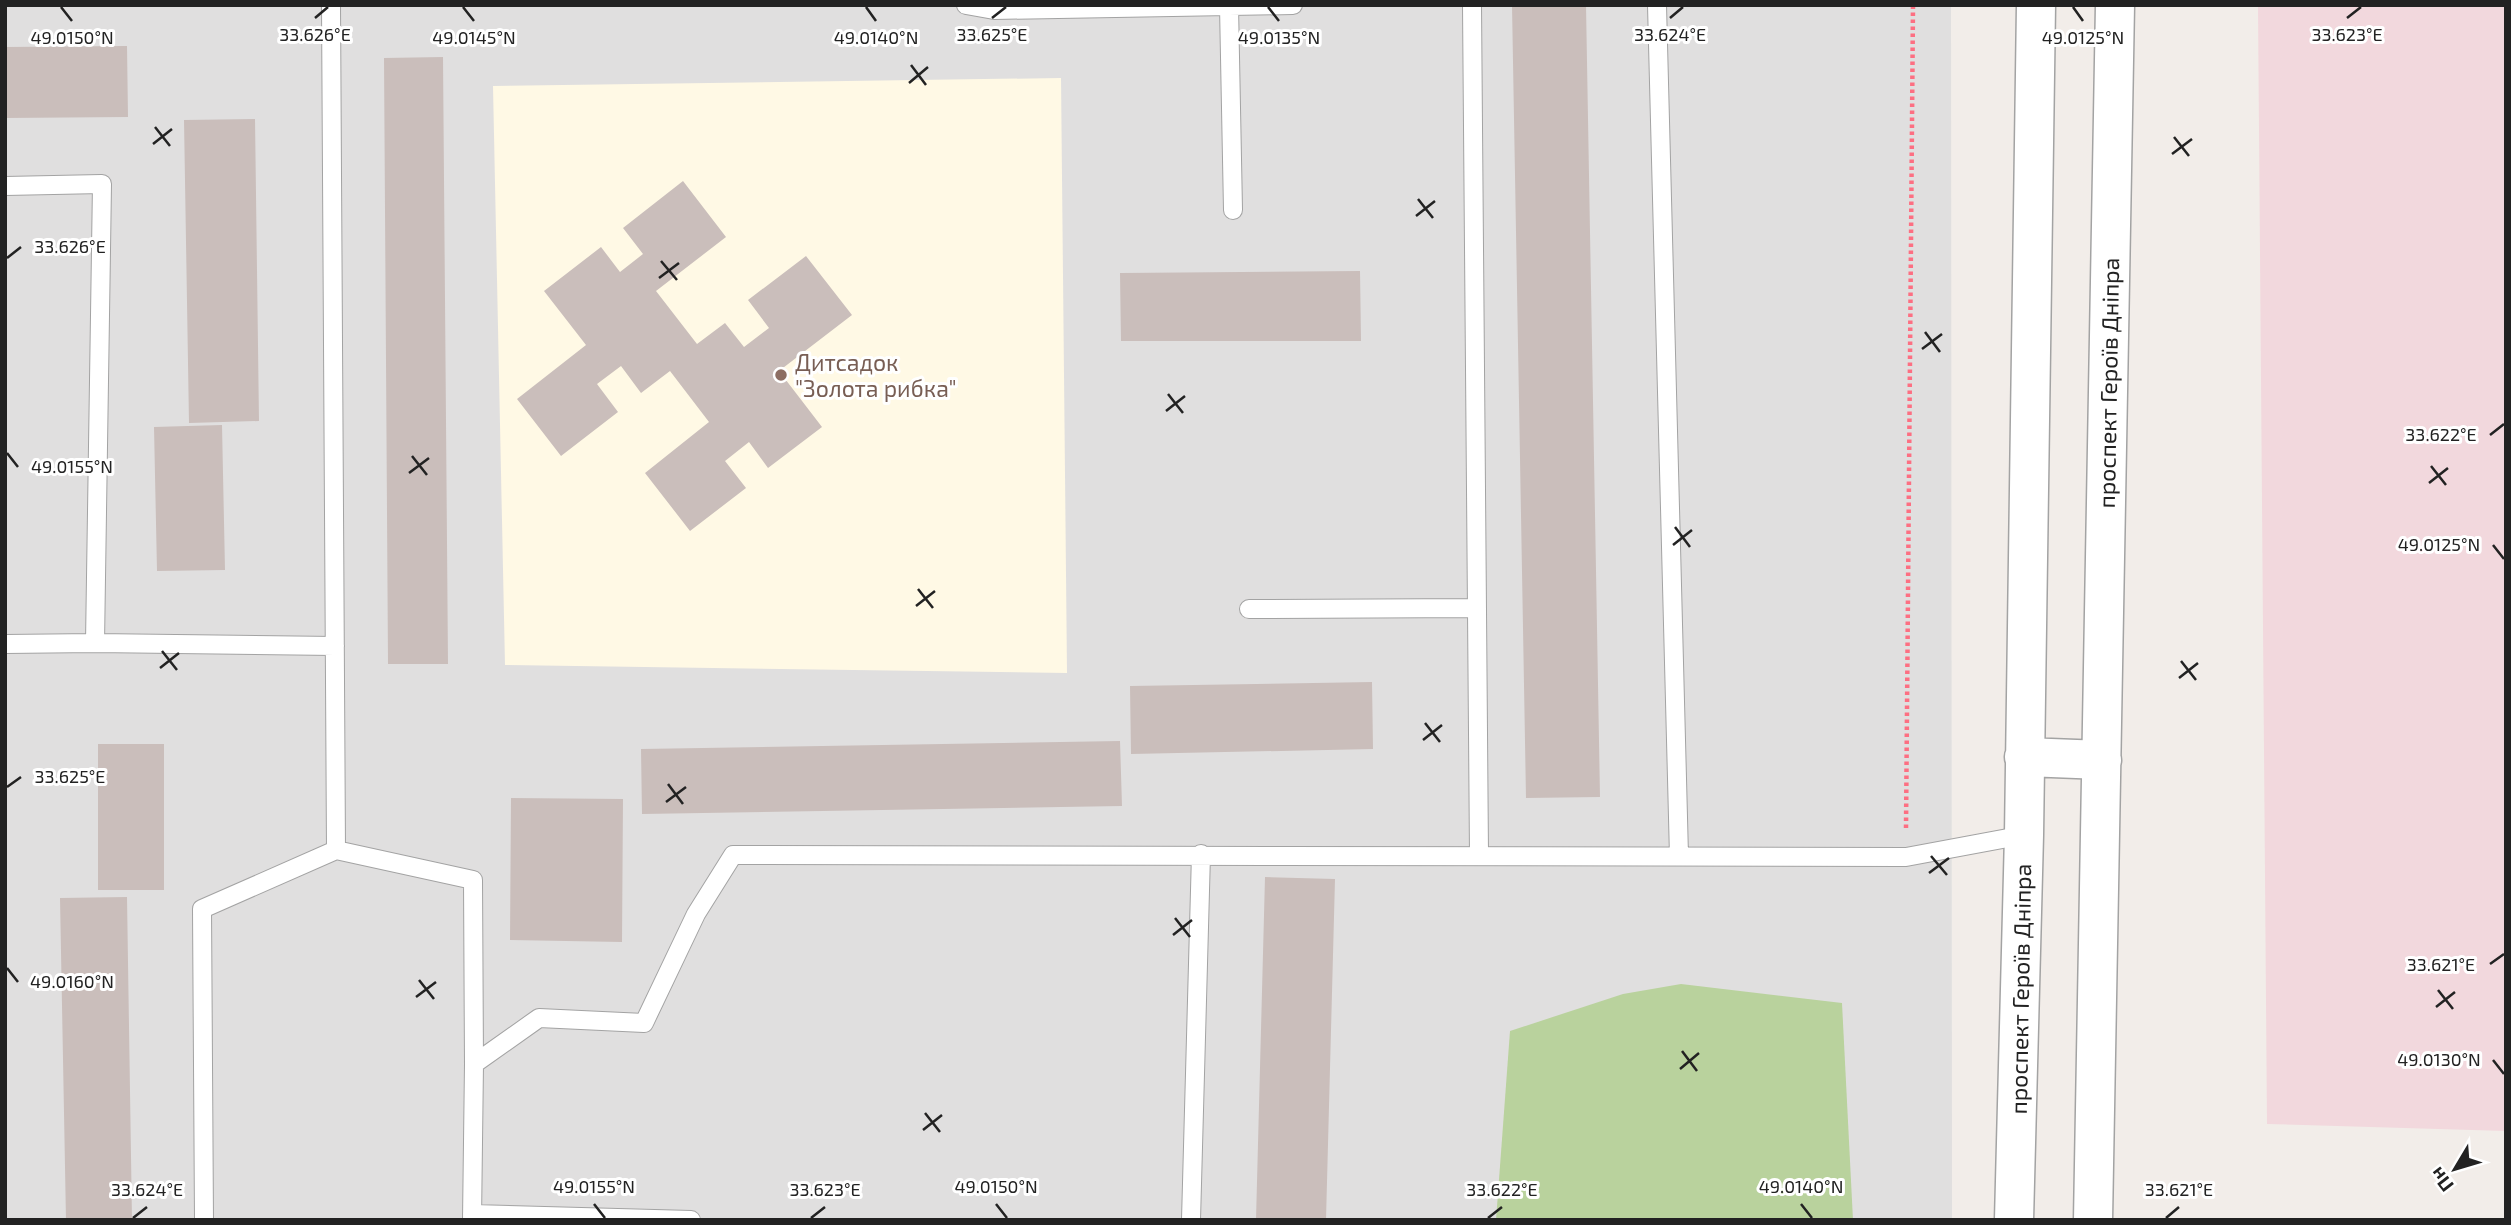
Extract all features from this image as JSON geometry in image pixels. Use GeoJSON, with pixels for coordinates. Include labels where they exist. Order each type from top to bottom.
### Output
{"type":"FeatureCollection","features":[{"type":"Feature","properties":{"kind":"street","name":"проспект Героїв Дніпра"},"geometry":{"type":"LineString","coordinates":[[2014,1220],[2024,835],[2036,5]]}},
{"type":"Feature","properties":{"kind":"street","name":"проспект Героїв Дніпра"},"geometry":{"type":"LineString","coordinates":[[2093,1220],[2115,5]]}},
{"type":"Feature","properties":{"kind":"street"},"geometry":{"type":"LineString","coordinates":[[2024,757],[2102,760]]}},
{"type":"Feature","properties":{"kind":"lane"},"geometry":{"type":"LineString","coordinates":[[331,5],[336,850]]}},
{"type":"Feature","properties":{"kind":"lane"},"geometry":{"type":"LineString","coordinates":[[966,5],[994,10],[1293,5]]}},
{"type":"Feature","properties":{"kind":"lane"},"geometry":{"type":"LineString","coordinates":[[1472,5],[1479,854]]}},
{"type":"Feature","properties":{"kind":"lane"},"geometry":{"type":"LineString","coordinates":[[1657,5],[1679,856]]}},
{"type":"Feature","properties":{"kind":"lane"},"geometry":{"type":"LineString","coordinates":[[1229,6],[1233,210]]}},
{"type":"Feature","properties":{"kind":"lane"},"geometry":{"type":"LineString","coordinates":[[5,186],[102,184],[95,643]]}},
{"type":"Feature","properties":{"kind":"lane"},"geometry":{"type":"LineString","coordinates":[[1248,609],[1477,608]]}},
{"type":"Feature","properties":{"kind":"lane"},"geometry":{"type":"LineString","coordinates":[[5,644],[335,646]]}},
{"type":"Feature","properties":{"kind":"lane"},"geometry":{"type":"LineString","coordinates":[[474,1064],[539,1018],[644,1023],[696,914],[733,855],[1479,854],[1906,857],[2024,835]]}},
{"type":"Feature","properties":{"kind":"lane"},"geometry":{"type":"LineString","coordinates":[[204,1220],[202,909],[336,850],[473,880],[472,1217],[691,1220]]}},
{"type":"Feature","properties":{"kind":"lane"},"geometry":{"type":"LineString","coordinates":[[1191,1220],[1201,854]]}},
{"type":"Feature","properties":{"kind":"path"},"geometry":{"type":"LineString","coordinates":[[1906,857],[1913,5]]}},
{"type":"Feature","properties":{"kind":"shaded area"},"geometry":{"type":"Polygon","coordinates":[[[5,5],[1951,5],[1952,1220],[5,1220],[5,5]]]}},
{"type":"Feature","properties":{"kind":"shaded area"},"geometry":{"type":"Polygon","coordinates":[[[2258,5],[2506,5],[2506,1131],[2267,1124],[2258,5]]]}},
{"type":"Feature","properties":{"kind":"shaded area","name":"Дитсадок \"Золота рибка\""},"geometry":{"type":"Polygon","coordinates":[[[1061,78],[1067,673],[505,665],[493,86],[1061,78]]]}},
{"type":"Feature","properties":{"kind":"green space"},"geometry":{"type":"Polygon","coordinates":[[[1681,984],[1842,1003],[1853,1220],[1496,1220],[1510,1031],[1623,994],[1681,984]]]}},
{"type":"Feature","properties":{"kind":"building"},"geometry":{"type":"Polygon","coordinates":[[[1512,5],[1586,5],[1600,797],[1526,798],[1512,5]]]}},
{"type":"Feature","properties":{"kind":"building"},"geometry":{"type":"Polygon","coordinates":[[[127,46],[128,117],[5,118],[5,47],[127,46]]]}},
{"type":"Feature","properties":{"kind":"building"},"geometry":{"type":"Polygon","coordinates":[[[443,57],[448,664],[388,664],[384,58],[443,57]]]}},
{"type":"Feature","properties":{"kind":"building"},"geometry":{"type":"Polygon","coordinates":[[[255,119],[259,421],[189,423],[184,120],[255,119]]]}},
{"type":"Feature","properties":{"kind":"building"},"geometry":{"type":"Polygon","coordinates":[[[683,181],[726,237],[656,291],[697,344],[725,323],[744,347],[769,328],[748,300],[806,256],[852,315],[779,371],[822,427],[768,468],[749,442],[725,461],[746,488],[690,531],[645,473],[709,422],[670,371],[641,393],[621,366],[597,384],[618,412],[561,456],[517,399],[586,345],[544,291],[601,247],[620,272],[643,254],[623,228],[683,181]]]}},
{"type":"Feature","properties":{"kind":"building"},"geometry":{"type":"Polygon","coordinates":[[[1360,271],[1361,341],[1121,341],[1120,273],[1360,271]]]}},
{"type":"Feature","properties":{"kind":"building"},"geometry":{"type":"Polygon","coordinates":[[[222,425],[225,570],[157,571],[154,427],[222,425]]]}},
{"type":"Feature","properties":{"kind":"building"},"geometry":{"type":"Polygon","coordinates":[[[1372,682],[1373,749],[1131,754],[1130,686],[1372,682]]]}},
{"type":"Feature","properties":{"kind":"building"},"geometry":{"type":"Polygon","coordinates":[[[1120,741],[1122,806],[642,814],[641,749],[1120,741]]]}},
{"type":"Feature","properties":{"kind":"building"},"geometry":{"type":"Polygon","coordinates":[[[98,744],[164,744],[164,890],[98,890],[98,744]]]}},
{"type":"Feature","properties":{"kind":"building"},"geometry":{"type":"Polygon","coordinates":[[[511,798],[623,799],[622,942],[510,940],[511,798]]]}},
{"type":"Feature","properties":{"kind":"building"},"geometry":{"type":"Polygon","coordinates":[[[1265,877],[1335,879],[1326,1220],[1256,1220],[1265,877]]]}},
{"type":"Feature","properties":{"kind":"building"},"geometry":{"type":"Polygon","coordinates":[[[127,897],[132,1220],[66,1220],[60,898],[127,897]]]}},
{"type":"Feature","properties":{"kind":"place","name":"Дитсадок \"Золота рибка\""},"geometry":{"type":"Point","coordinates":[781,375]}}]}
